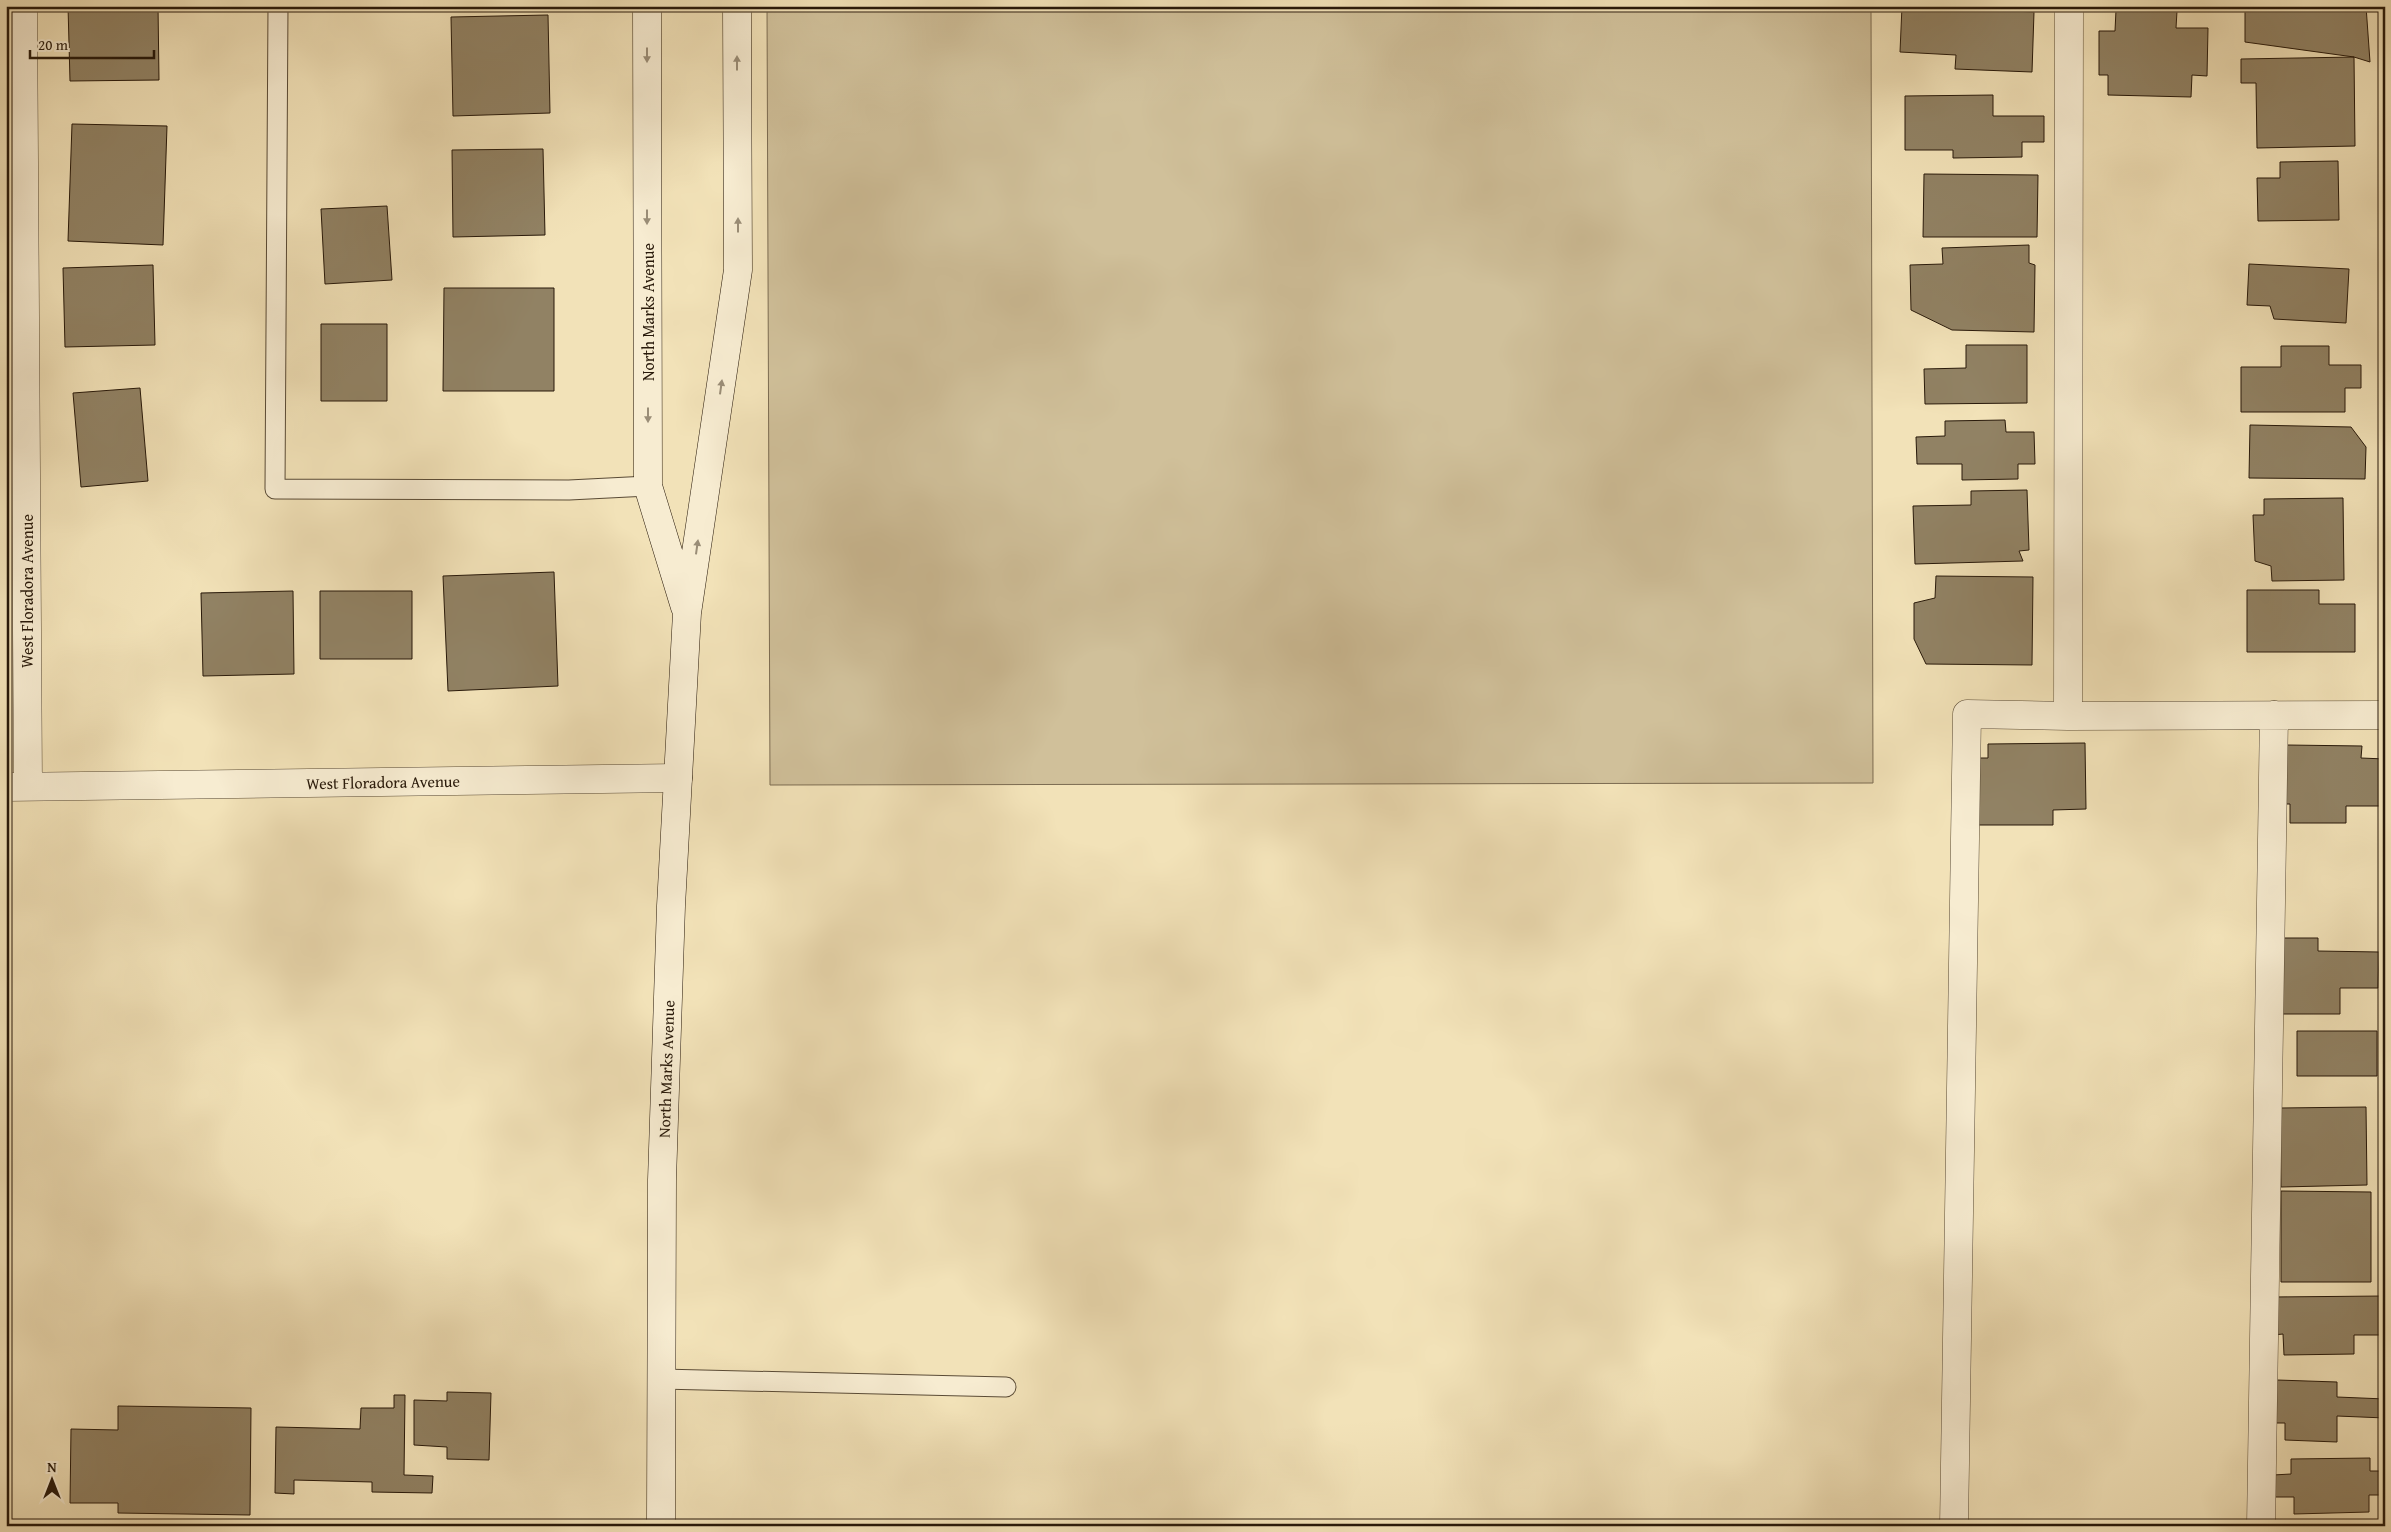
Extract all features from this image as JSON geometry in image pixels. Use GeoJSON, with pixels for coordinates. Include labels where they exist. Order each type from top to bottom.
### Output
{"type":"FeatureCollection","features":[{"type":"Feature","properties":{"kind":"street","name":"West Floradora Avenue"},"geometry":{"type":"LineString","coordinates":[[23,6],[17,787],[678,778]]}},
{"type":"Feature","properties":{"kind":"street","name":"North Marks Avenue"},"geometry":{"type":"LineString","coordinates":[[647,6],[648,486],[687,613]]}},
{"type":"Feature","properties":{"kind":"street","name":"North Marks Avenue"},"geometry":{"type":"LineString","coordinates":[[661,1526],[662,1180],[678,778],[687,613],[738,270],[737,6]]}},
{"type":"Feature","properties":{"kind":"street"},"geometry":{"type":"LineString","coordinates":[[2068,716],[2069,6]]}},
{"type":"Feature","properties":{"kind":"street"},"geometry":{"type":"LineString","coordinates":[[1954,1526],[1967,714],[2068,716],[2385,715]]}},
{"type":"Feature","properties":{"kind":"street"},"geometry":{"type":"LineString","coordinates":[[2261,1526],[2274,715]]}},
{"type":"Feature","properties":{"kind":"lane"},"geometry":{"type":"LineString","coordinates":[[278,6],[274,489],[570,490],[648,486]]}},
{"type":"Feature","properties":{"kind":"lane"},"geometry":{"type":"LineString","coordinates":[[661,1379],[1006,1387]]}},
{"type":"Feature","properties":{"kind":"shaded area"},"geometry":{"type":"Polygon","coordinates":[[[767,6],[1871,6],[1873,783],[770,785],[767,6]]]}},
{"type":"Feature","properties":{"kind":"building"},"geometry":{"type":"Polygon","coordinates":[[[68,6],[158,6],[159,80],[70,81],[68,6]]]}},
{"type":"Feature","properties":{"kind":"building"},"geometry":{"type":"Polygon","coordinates":[[[1902,6],[2034,12],[2032,72],[1955,69],[1956,55],[1900,52],[1902,6]]]}},
{"type":"Feature","properties":{"kind":"building"},"geometry":{"type":"Polygon","coordinates":[[[2245,6],[2366,6],[2370,62],[2354,57],[2245,42],[2245,6]]]}},
{"type":"Feature","properties":{"kind":"building"},"geometry":{"type":"Polygon","coordinates":[[[2116,10],[2177,11],[2176,28],[2208,28],[2207,76],[2192,75],[2191,97],[2108,95],[2108,75],[2099,75],[2099,31],[2115,31],[2116,10]]]}},
{"type":"Feature","properties":{"kind":"building"},"geometry":{"type":"Polygon","coordinates":[[[548,15],[550,113],[453,116],[451,17],[548,15]]]}},
{"type":"Feature","properties":{"kind":"building"},"geometry":{"type":"Polygon","coordinates":[[[2354,57],[2355,146],[2257,148],[2256,83],[2241,83],[2241,59],[2354,57]]]}},
{"type":"Feature","properties":{"kind":"building"},"geometry":{"type":"Polygon","coordinates":[[[1993,95],[1993,116],[2044,116],[2044,142],[2022,142],[2022,157],[1953,158],[1953,150],[1905,150],[1905,96],[1993,95]]]}},
{"type":"Feature","properties":{"kind":"building"},"geometry":{"type":"Polygon","coordinates":[[[72,124],[167,126],[163,245],[68,241],[72,124]]]}},
{"type":"Feature","properties":{"kind":"building"},"geometry":{"type":"Polygon","coordinates":[[[543,149],[545,235],[453,237],[452,150],[543,149]]]}},
{"type":"Feature","properties":{"kind":"building"},"geometry":{"type":"Polygon","coordinates":[[[2338,161],[2339,220],[2258,221],[2257,178],[2280,178],[2280,162],[2338,161]]]}},
{"type":"Feature","properties":{"kind":"building"},"geometry":{"type":"Polygon","coordinates":[[[1924,174],[2038,175],[2037,237],[1923,237],[1924,174]]]}},
{"type":"Feature","properties":{"kind":"building"},"geometry":{"type":"Polygon","coordinates":[[[387,206],[392,280],[325,284],[321,209],[387,206]]]}},
{"type":"Feature","properties":{"kind":"building"},"geometry":{"type":"Polygon","coordinates":[[[2029,245],[2029,263],[2035,265],[2034,332],[1952,330],[1911,310],[1910,265],[1943,264],[1942,248],[2029,245]]]}},
{"type":"Feature","properties":{"kind":"building"},"geometry":{"type":"Polygon","coordinates":[[[2249,264],[2349,269],[2346,323],[2274,319],[2270,306],[2247,305],[2249,264]]]}},
{"type":"Feature","properties":{"kind":"building"},"geometry":{"type":"Polygon","coordinates":[[[153,265],[155,345],[65,347],[63,268],[153,265]]]}},
{"type":"Feature","properties":{"kind":"building"},"geometry":{"type":"Polygon","coordinates":[[[444,288],[554,288],[554,391],[443,391],[444,288]]]}},
{"type":"Feature","properties":{"kind":"building"},"geometry":{"type":"Polygon","coordinates":[[[321,324],[387,324],[387,401],[321,401],[321,324]]]}},
{"type":"Feature","properties":{"kind":"building"},"geometry":{"type":"Polygon","coordinates":[[[1966,345],[2027,345],[2027,403],[1925,404],[1924,369],[1966,368],[1966,345]]]}},
{"type":"Feature","properties":{"kind":"building"},"geometry":{"type":"Polygon","coordinates":[[[2281,346],[2329,346],[2329,365],[2361,365],[2361,388],[2345,388],[2345,412],[2241,412],[2241,367],[2281,367],[2281,346]]]}},
{"type":"Feature","properties":{"kind":"building"},"geometry":{"type":"Polygon","coordinates":[[[140,388],[148,481],[81,487],[73,393],[140,388]]]}},
{"type":"Feature","properties":{"kind":"building"},"geometry":{"type":"Polygon","coordinates":[[[2005,420],[2006,432],[2034,432],[2035,464],[2018,464],[2018,479],[1962,480],[1962,464],[1917,464],[1916,437],[1945,436],[1945,421],[2005,420]]]}},
{"type":"Feature","properties":{"kind":"building"},"geometry":{"type":"Polygon","coordinates":[[[2250,425],[2351,427],[2366,447],[2365,479],[2249,478],[2250,425]]]}},
{"type":"Feature","properties":{"kind":"building"},"geometry":{"type":"Polygon","coordinates":[[[2027,490],[2029,550],[2019,551],[2023,561],[1915,564],[1913,506],[1971,505],[1971,491],[2027,490]]]}},
{"type":"Feature","properties":{"kind":"building"},"geometry":{"type":"Polygon","coordinates":[[[2343,498],[2344,580],[2272,581],[2271,566],[2255,561],[2253,515],[2264,515],[2264,499],[2343,498]]]}},
{"type":"Feature","properties":{"kind":"building"},"geometry":{"type":"Polygon","coordinates":[[[554,572],[558,686],[448,691],[443,576],[554,572]]]}},
{"type":"Feature","properties":{"kind":"building"},"geometry":{"type":"Polygon","coordinates":[[[1936,576],[2033,577],[2032,665],[1926,664],[1914,639],[1914,603],[1935,598],[1936,576]]]}},
{"type":"Feature","properties":{"kind":"building"},"geometry":{"type":"Polygon","coordinates":[[[2247,590],[2319,590],[2319,604],[2355,604],[2355,652],[2247,652],[2247,590]]]}},
{"type":"Feature","properties":{"kind":"building"},"geometry":{"type":"Polygon","coordinates":[[[293,591],[294,674],[203,676],[201,593],[293,591]]]}},
{"type":"Feature","properties":{"kind":"building"},"geometry":{"type":"Polygon","coordinates":[[[320,591],[412,591],[412,659],[320,659],[320,591]]]}},
{"type":"Feature","properties":{"kind":"building"},"geometry":{"type":"Polygon","coordinates":[[[2085,743],[2086,809],[2053,810],[2053,825],[1976,825],[1975,758],[1988,758],[1988,744],[2085,743]]]}},
{"type":"Feature","properties":{"kind":"building"},"geometry":{"type":"Polygon","coordinates":[[[2287,745],[2362,746],[2361,758],[2385,759],[2385,806],[2346,806],[2346,823],[2290,823],[2290,804],[2276,804],[2287,745]]]}},
{"type":"Feature","properties":{"kind":"building"},"geometry":{"type":"Polygon","coordinates":[[[2279,938],[2318,938],[2318,951],[2379,952],[2378,988],[2340,988],[2340,1014],[2279,1014],[2279,938]]]}},
{"type":"Feature","properties":{"kind":"building"},"geometry":{"type":"Polygon","coordinates":[[[2297,1031],[2377,1031],[2377,1076],[2297,1076],[2297,1031]]]}},
{"type":"Feature","properties":{"kind":"building"},"geometry":{"type":"Polygon","coordinates":[[[2366,1107],[2367,1185],[2281,1187],[2280,1108],[2366,1107]]]}},
{"type":"Feature","properties":{"kind":"building"},"geometry":{"type":"Polygon","coordinates":[[[2281,1191],[2371,1192],[2371,1282],[2281,1282],[2281,1191]]]}},
{"type":"Feature","properties":{"kind":"building"},"geometry":{"type":"Polygon","coordinates":[[[2384,1296],[2385,1335],[2354,1335],[2354,1354],[2284,1355],[2283,1334],[2273,1335],[2272,1297],[2384,1296]]]}},
{"type":"Feature","properties":{"kind":"building"},"geometry":{"type":"Polygon","coordinates":[[[2277,1380],[2337,1382],[2337,1397],[2385,1399],[2385,1418],[2337,1416],[2337,1442],[2285,1440],[2285,1423],[2275,1423],[2277,1380]]]}},
{"type":"Feature","properties":{"kind":"building"},"geometry":{"type":"Polygon","coordinates":[[[447,1392],[491,1393],[489,1460],[447,1459],[447,1447],[414,1445],[414,1400],[447,1401],[447,1392]]]}},
{"type":"Feature","properties":{"kind":"building"},"geometry":{"type":"Polygon","coordinates":[[[394,1395],[405,1395],[404,1475],[433,1476],[432,1493],[372,1492],[372,1482],[294,1480],[294,1494],[275,1493],[276,1427],[360,1429],[361,1408],[394,1408],[394,1395]]]}},
{"type":"Feature","properties":{"kind":"building"},"geometry":{"type":"Polygon","coordinates":[[[118,1406],[251,1408],[250,1515],[118,1513],[118,1503],[70,1503],[71,1429],[118,1430],[118,1406]]]}},
{"type":"Feature","properties":{"kind":"building"},"geometry":{"type":"Polygon","coordinates":[[[2370,1458],[2370,1471],[2385,1471],[2385,1495],[2369,1495],[2369,1512],[2294,1514],[2294,1497],[2273,1497],[2273,1475],[2291,1474],[2291,1459],[2370,1458]]]}}]}
